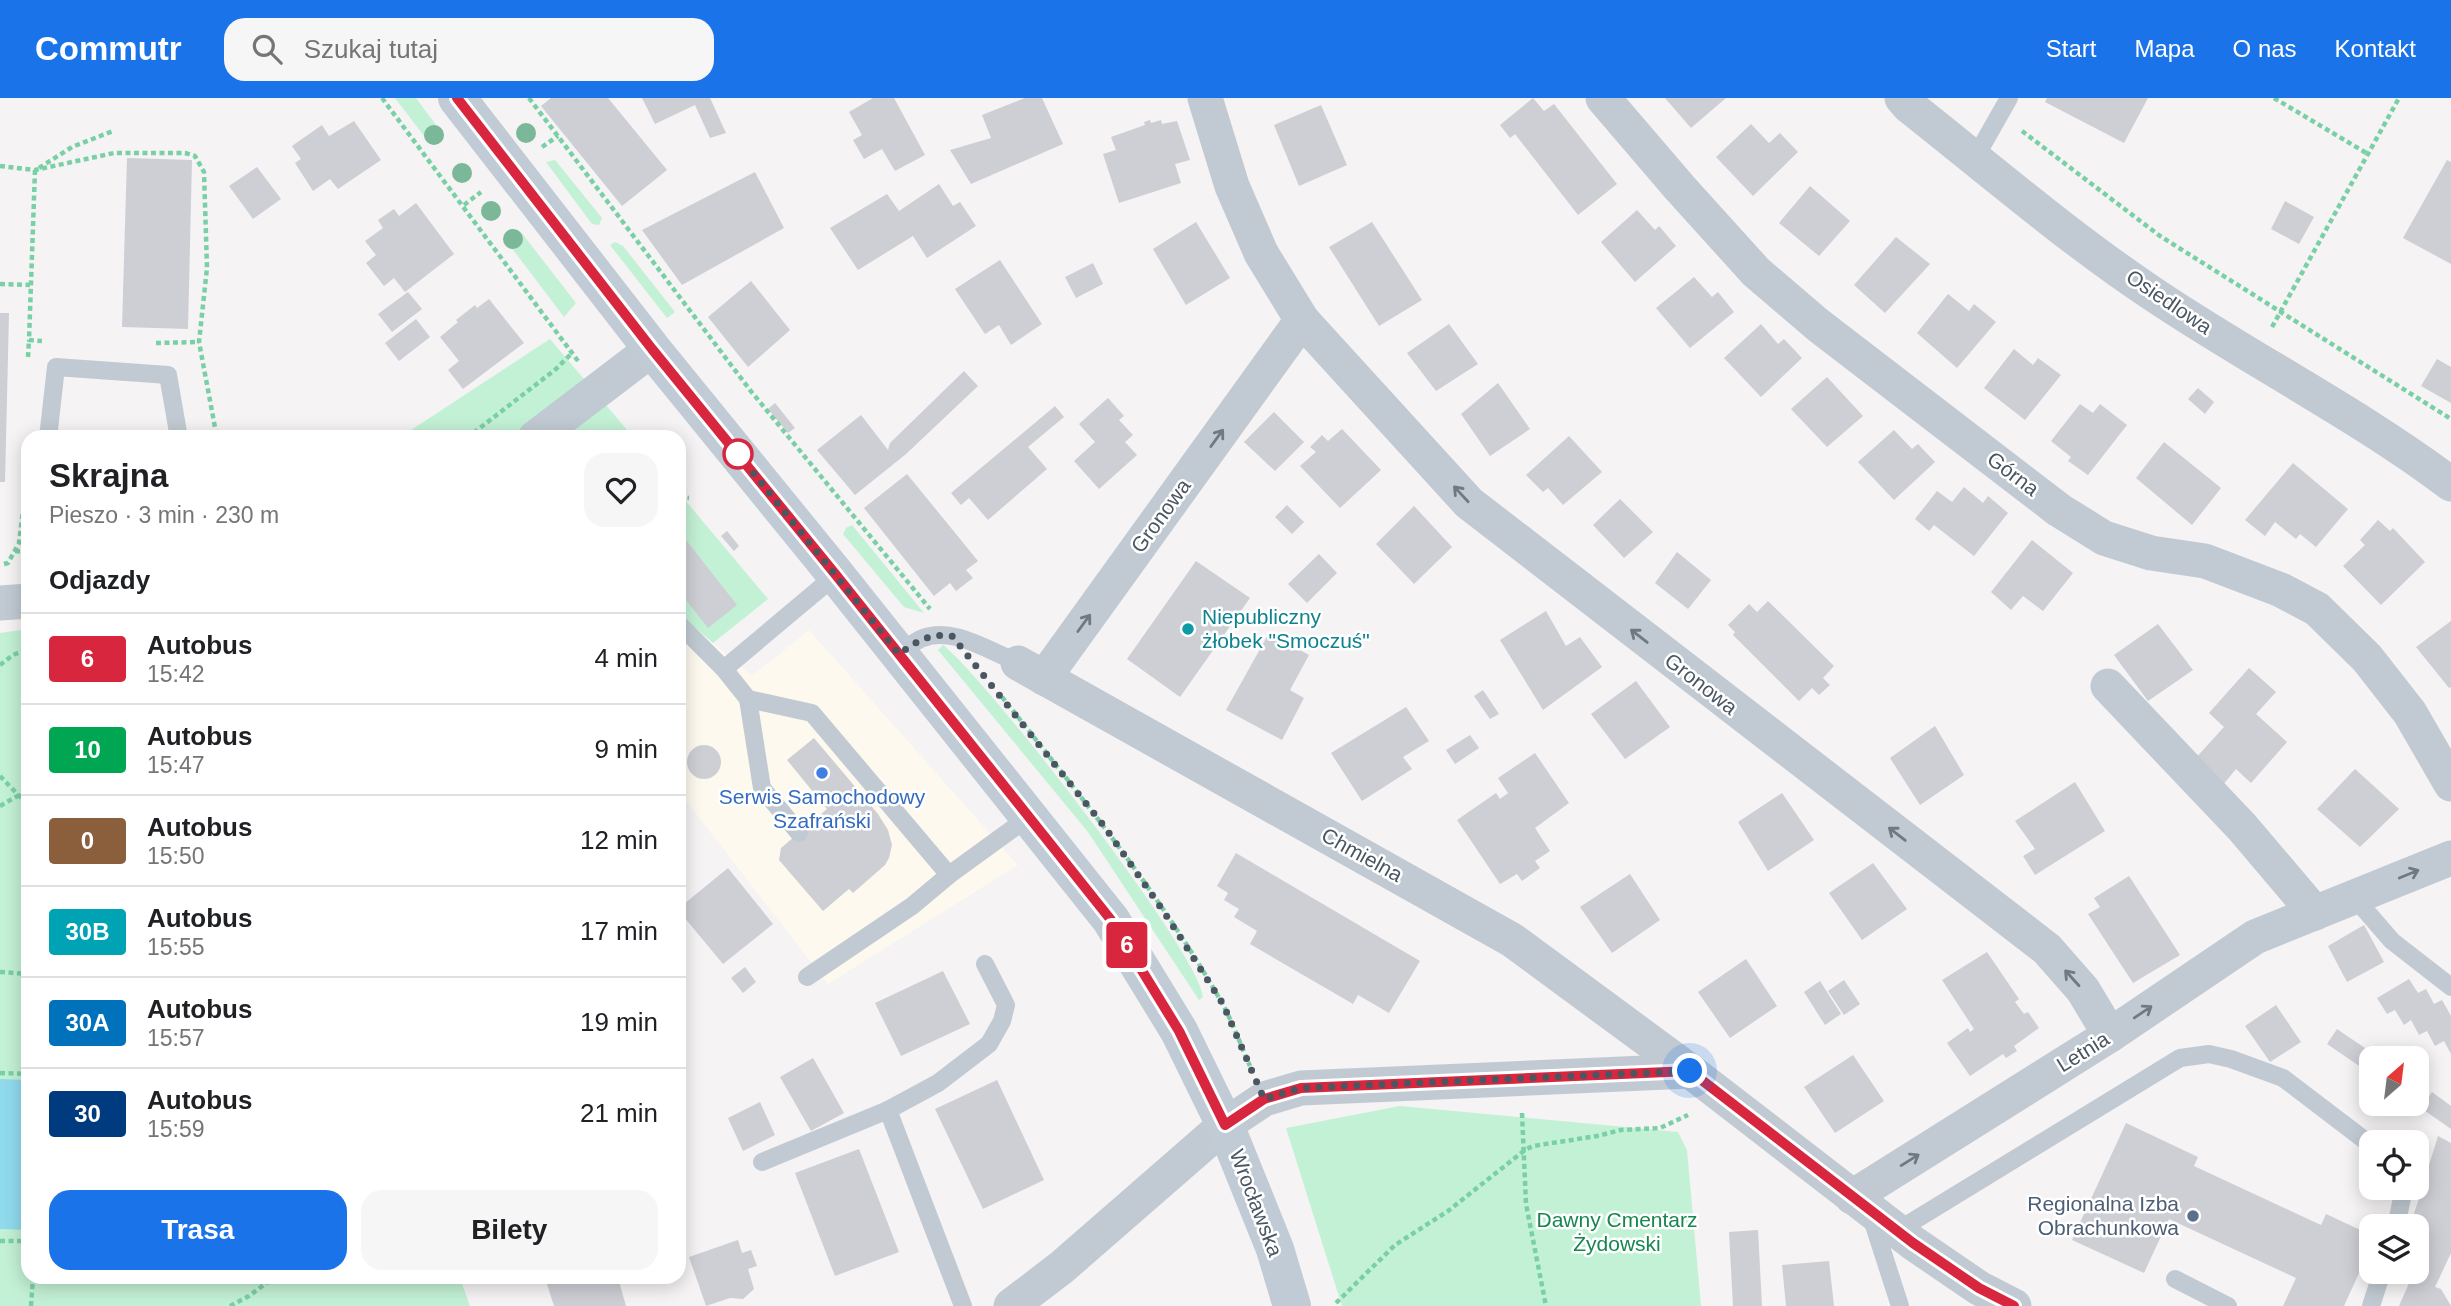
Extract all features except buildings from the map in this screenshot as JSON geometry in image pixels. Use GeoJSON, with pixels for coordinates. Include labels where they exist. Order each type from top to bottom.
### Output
{"type":"FeatureCollection","features":[{"type":"Feature","properties":{"kind":"main road","name":"Wrocławska"},"geometry":{"type":"LineString","coordinates":[[457,98],[652,349],[1111,920],[1179,1031],[1225,1125],[1275,1249],[1292,1306]]}},
{"type":"Feature","properties":{"kind":"street","name":"Gronowa"},"geometry":{"type":"LineString","coordinates":[[1205,98],[1232,186],[1261,253],[1302,320],[1469,503],[2047,949],[2083,990],[2110,1035]]}},
{"type":"Feature","properties":{"kind":"street","name":"Górna"},"geometry":{"type":"LineString","coordinates":[[1603,98],[1756,272],[1818,325],[2059,510],[2104,538],[2151,553],[2205,561],[2281,590],[2317,609],[2367,658],[2410,713],[2451,784]]}},
{"type":"Feature","properties":{"kind":"street","name":"Osiedlowa"},"geometry":{"type":"LineString","coordinates":[[1902,98],[2042,212],[2154,295],[2448,474]]}},
{"type":"Feature","properties":{"kind":"street","name":"Gronowa"},"geometry":{"type":"LineString","coordinates":[[1024,667],[1302,320]]}},
{"type":"Feature","properties":{"kind":"street"},"geometry":{"type":"LineString","coordinates":[[546,430],[652,349]]}},
{"type":"Feature","properties":{"kind":"street"},"geometry":{"type":"LineString","coordinates":[[0,603],[21,602]]}},
{"type":"Feature","properties":{"kind":"street","name":"Chmielna"},"geometry":{"type":"LineString","coordinates":[[1024,667],[1512,940],[1690,1071],[1897,1231],[1979,1288],[2014,1306]]}},
{"type":"Feature","properties":{"kind":"street"},"geometry":{"type":"LineString","coordinates":[[2108,687],[2242,827],[2315,913]]}},
{"type":"Feature","properties":{"kind":"street","name":"Letnia"},"geometry":{"type":"LineString","coordinates":[[1861,1203],[2255,937],[2451,858]]}},
{"type":"Feature","properties":{"kind":"street"},"geometry":{"type":"LineString","coordinates":[[1011,1306],[1062,1268],[1225,1125],[1264,1099],[1301,1088],[1690,1071]]}},
{"type":"Feature","properties":{"kind":"lane"},"geometry":{"type":"LineString","coordinates":[[1975,158],[2004,106]]}},
{"type":"Feature","properties":{"kind":"lane"},"geometry":{"type":"LineString","coordinates":[[49,430],[56,367],[169,374],[178,430]]}},
{"type":"Feature","properties":{"kind":"lane"},"geometry":{"type":"LineString","coordinates":[[724,669],[836,575]]}},
{"type":"Feature","properties":{"kind":"lane"},"geometry":{"type":"LineString","coordinates":[[686,631],[724,669],[748,699],[762,788],[799,833]]}},
{"type":"Feature","properties":{"kind":"lane","name":"Chmielna"},"geometry":{"type":"LineString","coordinates":[[899,654],[921,639],[934,635],[952,636],[1024,667]]}},
{"type":"Feature","properties":{"kind":"lane"},"geometry":{"type":"LineString","coordinates":[[748,699],[812,713],[949,875]]}},
{"type":"Feature","properties":{"kind":"lane"},"geometry":{"type":"LineString","coordinates":[[807,976],[912,906],[949,875],[1029,817]]}},
{"type":"Feature","properties":{"kind":"lane"},"geometry":{"type":"LineString","coordinates":[[2353,896],[2392,942],[2451,987]]}},
{"type":"Feature","properties":{"kind":"lane"},"geometry":{"type":"LineString","coordinates":[[762,1162],[888,1110],[938,1083],[989,1044],[1002,1021],[1006,1005],[985,964]]}},
{"type":"Feature","properties":{"kind":"lane"},"geometry":{"type":"LineString","coordinates":[[1897,1231],[2180,1058],[2208,1054],[2231,1059],[2283,1078],[2359,1136]]}},
{"type":"Feature","properties":{"kind":"lane"},"geometry":{"type":"LineString","coordinates":[[888,1110],[963,1306]]}},
{"type":"Feature","properties":{"kind":"lane"},"geometry":{"type":"LineString","coordinates":[[1861,1203],[1900,1306]]}},
{"type":"Feature","properties":{"kind":"lane"},"geometry":{"type":"LineString","coordinates":[[2175,1279],[2228,1306]]}},
{"type":"Feature","properties":{"kind":"lane"},"geometry":{"type":"LineString","coordinates":[[2371,1306],[2378,1284]]}},
{"type":"Feature","properties":{"kind":"path"},"geometry":{"type":"LineString","coordinates":[[382,98],[583,367]]}},
{"type":"Feature","properties":{"kind":"path"},"geometry":{"type":"LineString","coordinates":[[529,98],[750,390],[952,636]]}},
{"type":"Feature","properties":{"kind":"path"},"geometry":{"type":"LineString","coordinates":[[2274,98],[2368,154]]}},
{"type":"Feature","properties":{"kind":"path"},"geometry":{"type":"LineString","coordinates":[[2255,357],[2399,98]]}},
{"type":"Feature","properties":{"kind":"path"},"geometry":{"type":"LineString","coordinates":[[2004,106],[2160,236],[2451,419]]}},
{"type":"Feature","properties":{"kind":"path"},"geometry":{"type":"LineString","coordinates":[[35,170],[72,147],[113,131]]}},
{"type":"Feature","properties":{"kind":"path"},"geometry":{"type":"LineString","coordinates":[[536,151],[558,135]]}},
{"type":"Feature","properties":{"kind":"path"},"geometry":{"type":"LineString","coordinates":[[0,166],[35,170],[114,153],[174,152],[195,156],[204,172],[206,268],[199,342],[216,430]]}},
{"type":"Feature","properties":{"kind":"path"},"geometry":{"type":"LineString","coordinates":[[28,367],[35,170]]}},
{"type":"Feature","properties":{"kind":"path"},"geometry":{"type":"LineString","coordinates":[[464,205],[488,187]]}},
{"type":"Feature","properties":{"kind":"path"},"geometry":{"type":"LineString","coordinates":[[0,284],[30,285]]}},
{"type":"Feature","properties":{"kind":"path"},"geometry":{"type":"LineString","coordinates":[[29,340],[54,341]]}},
{"type":"Feature","properties":{"kind":"path"},"geometry":{"type":"LineString","coordinates":[[152,343],[199,342]]}},
{"type":"Feature","properties":{"kind":"path"},"geometry":{"type":"LineString","coordinates":[[477,430],[547,377],[572,354]]}},
{"type":"Feature","properties":{"kind":"path"},"geometry":{"type":"LineString","coordinates":[[0,565],[8,563],[15,551],[21,527]]}},
{"type":"Feature","properties":{"kind":"path"},"geometry":{"type":"LineString","coordinates":[[15,551],[21,551]]}},
{"type":"Feature","properties":{"kind":"path"},"geometry":{"type":"LineString","coordinates":[[926,603],[939,609]]}},
{"type":"Feature","properties":{"kind":"path"},"geometry":{"type":"LineString","coordinates":[[0,665],[21,652]]}},
{"type":"Feature","properties":{"kind":"path"},"geometry":{"type":"LineString","coordinates":[[996,690],[1104,826],[1164,912],[1223,1004],[1264,1099]]}},
{"type":"Feature","properties":{"kind":"path"},"geometry":{"type":"LineString","coordinates":[[0,776],[21,797]]}},
{"type":"Feature","properties":{"kind":"path"},"geometry":{"type":"LineString","coordinates":[[0,806],[21,793]]}},
{"type":"Feature","properties":{"kind":"path"},"geometry":{"type":"LineString","coordinates":[[0,972],[21,974]]}},
{"type":"Feature","properties":{"kind":"path"},"geometry":{"type":"LineString","coordinates":[[0,1073],[21,1074]]}},
{"type":"Feature","properties":{"kind":"path"},"geometry":{"type":"LineString","coordinates":[[1520,1079],[1527,1204],[1546,1306]]}},
{"type":"Feature","properties":{"kind":"path"},"geometry":{"type":"LineString","coordinates":[[1336,1303],[1395,1245],[1448,1211],[1525,1150],[1533,1146],[1621,1130],[1660,1128],[1692,1114],[1721,1095]]}},
{"type":"Feature","properties":{"kind":"path"},"geometry":{"type":"LineString","coordinates":[[0,1241],[21,1241]]}},
{"type":"Feature","properties":{"kind":"path"},"geometry":{"type":"LineString","coordinates":[[31,1306],[33,1284]]}},
{"type":"Feature","properties":{"kind":"path"},"geometry":{"type":"LineString","coordinates":[[230,1306],[265,1284]]}},
{"type":"Feature","properties":{"kind":"shaded area"},"geometry":{"type":"Polygon","coordinates":[[[686,620],[752,676],[809,630],[1018,865],[828,984],[686,801],[686,620]]]}},
{"type":"Feature","properties":{"kind":"green space"},"geometry":{"type":"Polygon","coordinates":[[[395,98],[416,98],[444,136],[442,141],[433,145],[428,141],[395,98]]]}},
{"type":"Feature","properties":{"kind":"green space"},"geometry":{"type":"Polygon","coordinates":[[[555,160],[602,218],[599,225],[592,224],[546,162],[555,160]]]}},
{"type":"Feature","properties":{"kind":"green space"},"geometry":{"type":"Polygon","coordinates":[[[511,231],[521,232],[576,303],[564,317],[505,239],[511,231]]]}},
{"type":"Feature","properties":{"kind":"green space"},"geometry":{"type":"Polygon","coordinates":[[[615,242],[623,246],[675,312],[667,318],[610,245],[615,242]]]}},
{"type":"Feature","properties":{"kind":"green space"},"geometry":{"type":"Polygon","coordinates":[[[550,339],[627,430],[411,430],[550,339]]]}},
{"type":"Feature","properties":{"kind":"green space"},"geometry":{"type":"Polygon","coordinates":[[[686,501],[768,599],[713,643],[686,620],[686,501]]]}},
{"type":"Feature","properties":{"kind":"green space"},"geometry":{"type":"Polygon","coordinates":[[[852,525],[924,613],[904,607],[843,534],[846,528],[852,525]]]}},
{"type":"Feature","properties":{"kind":"green space"},"geometry":{"type":"Polygon","coordinates":[[[21,630],[21,1284],[462,1284],[470,1306],[0,1306],[0,633],[21,630]]]}},
{"type":"Feature","properties":{"kind":"green space"},"geometry":{"type":"Polygon","coordinates":[[[943,645],[1001,707],[1088,816],[1167,928],[1193,971],[1203,997],[1199,1000],[1088,832],[938,650],[943,645]]]}},
{"type":"Feature","properties":{"kind":"green space","name":"Dawny Cmentarz Żydowski"},"geometry":{"type":"Polygon","coordinates":[[[1400,1106],[1678,1132],[1687,1150],[1701,1306],[1342,1306],[1286,1128],[1400,1106]]]}},
{"type":"Feature","properties":{"kind":"water"},"geometry":{"type":"Polygon","coordinates":[[[0,1079],[21,1080],[21,1230],[0,1229],[0,1079]]]}},
{"type":"Feature","properties":{"kind":"bus line","name":"6"},"geometry":{"type":"LineString","coordinates":[[457,98],[510,170],[652,349],[1111,920],[1179,1031],[1225,1125],[1264,1099],[1301,1088],[1690,1071],[1913,1243],[1979,1288],[2014,1306]]}},
{"type":"Feature","properties":{"kind":"place","name":"Niepubliczny żłobek \"Smoczuś\""},"geometry":{"type":"Point","coordinates":[1188,629]}},
{"type":"Feature","properties":{"kind":"place","name":"Serwis Samochodowy Szafrański"},"geometry":{"type":"Point","coordinates":[822,773]}},
{"type":"Feature","properties":{"kind":"place","name":"Regionalna Izba Obrachunkowa"},"geometry":{"type":"Point","coordinates":[2193,1216]}},
{"type":"Feature","properties":{"kind":"route"},"geometry":{"type":"LineString","coordinates":[[738,454],[734,449],[899,654],[921,639],[934,635],[952,636],[1104,826],[1164,912],[1223,1004],[1264,1099],[1301,1088],[1690,1071]]}}]}
